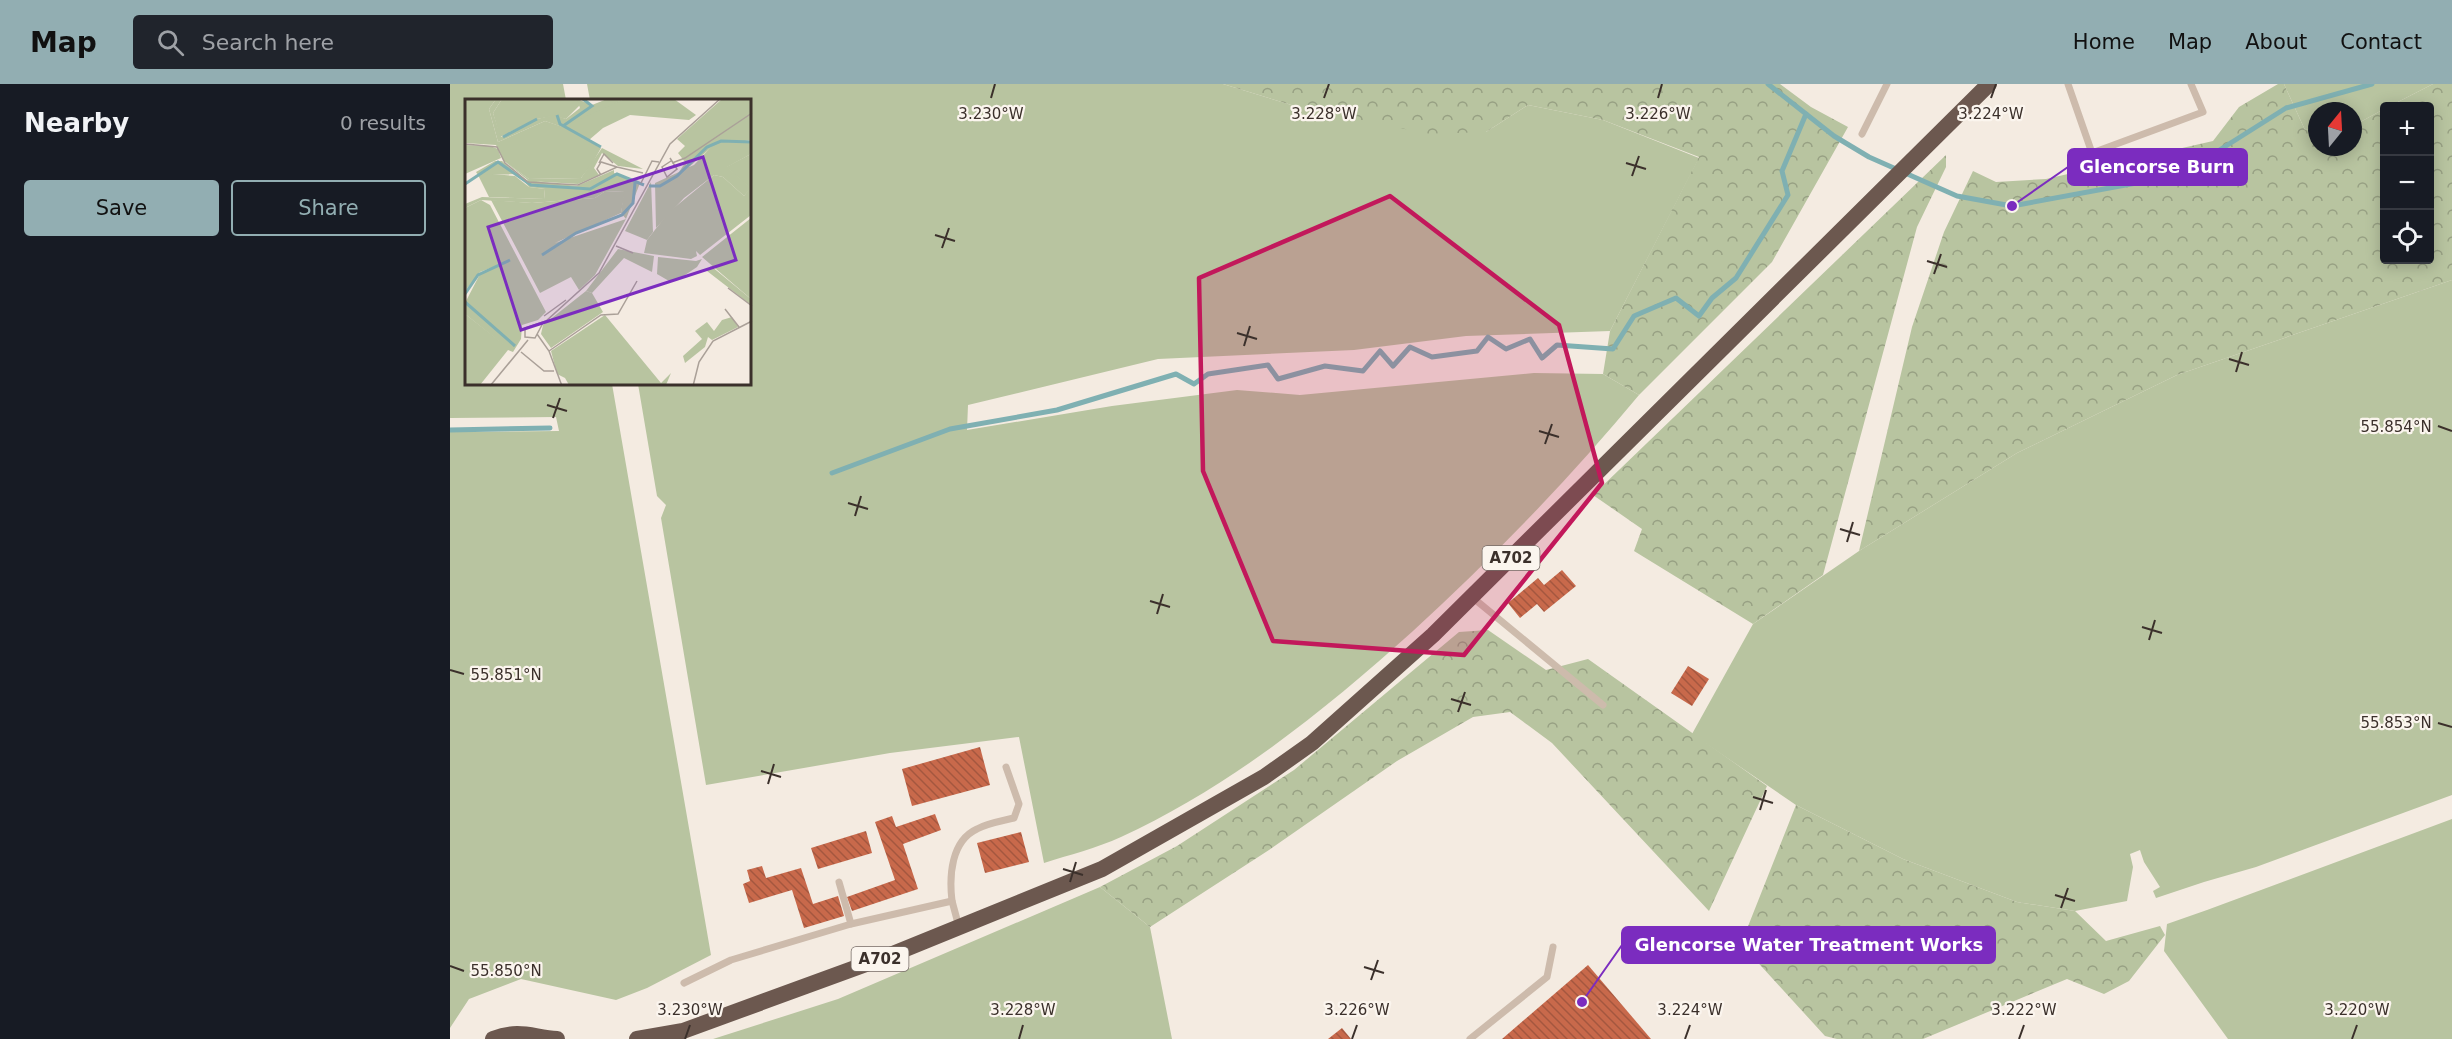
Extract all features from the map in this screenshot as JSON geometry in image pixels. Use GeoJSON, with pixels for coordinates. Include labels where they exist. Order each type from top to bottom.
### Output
{"type":"FeatureCollection","features":[{"type":"Feature","properties":{"kind":"highway","name":"A702"},"geometry":{"type":"LineString","coordinates":[[647,1039],[683,1031],[888,956],[1102,869],[1264,777],[1312,743],[1472,597],[1989,84]]}},
{"type":"Feature","properties":{"kind":"highway"},"geometry":{"type":"LineString","coordinates":[[493,1039],[510,1033],[528,1033],[547,1039],[557,1039]]}},
{"type":"Feature","properties":{"kind":"lane"},"geometry":{"type":"LineString","coordinates":[[1862,134],[1887,84]]}},
{"type":"Feature","properties":{"kind":"lane"},"geometry":{"type":"LineString","coordinates":[[2068,84],[2092,153],[2203,112],[2191,84]]}},
{"type":"Feature","properties":{"kind":"lane"},"geometry":{"type":"LineString","coordinates":[[1472,597],[1603,705]]}},
{"type":"Feature","properties":{"kind":"lane"},"geometry":{"type":"LineString","coordinates":[[959,927],[949,878],[962,841],[976,829],[1014,818],[1019,804],[1006,767]]}},
{"type":"Feature","properties":{"kind":"lane"},"geometry":{"type":"LineString","coordinates":[[838,882],[851,924]]}},
{"type":"Feature","properties":{"kind":"lane"},"geometry":{"type":"LineString","coordinates":[[684,983],[731,960],[851,924],[952,901]]}},
{"type":"Feature","properties":{"kind":"lane"},"geometry":{"type":"LineString","coordinates":[[1470,1039],[1548,977],[1554,947]]}},
{"type":"Feature","properties":{"kind":"highlighted area"},"geometry":{"type":"Polygon","coordinates":[[[1390,196],[1559,325],[1602,483],[1464,655],[1273,641],[1203,471],[1199,278],[1390,196]]]}},
{"type":"Feature","properties":{"kind":"green space"},"geometry":{"type":"Polygon","coordinates":[[[450,84],[563,84],[566,99],[465,99],[465,386],[612,386],[711,955],[647,988],[616,1000],[521,979],[469,999],[450,1028],[450,432],[559,431],[556,417],[450,418],[450,84]]]}},
{"type":"Feature","properties":{"kind":"green space"},"geometry":{"type":"Polygon","coordinates":[[[587,84],[1223,84],[1298,107],[1486,132],[1528,105],[1603,120],[1699,158],[1610,331],[1466,336],[1354,350],[1158,359],[968,405],[967,430],[1112,406],[1237,390],[1300,395],[1534,373],[1603,374],[1639,395],[1558,487],[1473,575],[1413,631],[1311,718],[1238,771],[1161,817],[1112,841],[1044,863],[1019,737],[890,753],[706,785],[661,518],[666,505],[657,496],[638,386],[752,386],[752,99],[590,99],[587,84]]]}},
{"type":"Feature","properties":{"kind":"green space"},"geometry":{"type":"Polygon","coordinates":[[[1223,84],[1780,84],[1811,107],[1848,127],[1772,262],[1639,395],[1603,374],[1610,331],[1699,157],[1603,120],[1528,105],[1486,132],[1429,134],[1298,107],[1223,84]]]}},
{"type":"Feature","properties":{"kind":"green space"},"geometry":{"type":"Polygon","coordinates":[[[2278,84],[2284,84],[2305,130],[2308,130],[2308,156],[2362,156],[2362,121],[2380,111],[2380,264],[2434,264],[2434,102],[2398,102],[2433,84],[2452,84],[2452,280],[2177,375],[2017,453],[1859,551],[1912,327],[1944,232],[1973,171],[1996,182],[2046,179],[2213,141],[2239,107],[2278,84]]]}},
{"type":"Feature","properties":{"kind":"green space"},"geometry":{"type":"Polygon","coordinates":[[[2284,84],[2433,84],[2398,102],[2380,102],[2380,111],[2362,121],[2362,102],[2308,102],[2308,130],[2305,130],[2284,84]]]}},
{"type":"Feature","properties":{"kind":"green space"},"geometry":{"type":"Polygon","coordinates":[[[1946,155],[1946,167],[1917,227],[1823,575],[1753,624],[1634,551],[1642,529],[1593,495],[1946,155]]]}},
{"type":"Feature","properties":{"kind":"green space"},"geometry":{"type":"Polygon","coordinates":[[[2452,280],[2452,795],[2256,867],[2156,898],[2153,891],[2160,887],[2144,862],[2140,850],[2130,854],[2133,867],[2127,901],[2075,911],[2017,902],[1903,859],[1796,805],[1692,734],[1753,624],[1859,551],[2017,453],[2177,375],[2452,280]]]}},
{"type":"Feature","properties":{"kind":"green space"},"geometry":{"type":"Polygon","coordinates":[[[1488,630],[1546,670],[1588,659],[1767,786],[1709,911],[1552,743],[1510,712],[1473,717],[1397,761],[1269,850],[1150,927],[1100,887],[1177,846],[1294,770],[1459,632],[1488,630]]]}},
{"type":"Feature","properties":{"kind":"green space"},"geometry":{"type":"Polygon","coordinates":[[[1796,805],[1903,859],[2017,902],[2075,911],[2106,941],[2160,926],[2165,935],[2129,981],[2104,994],[2067,979],[1923,1039],[1837,1039],[1825,1036],[1741,944],[1796,805]]]}},
{"type":"Feature","properties":{"kind":"green space"},"geometry":{"type":"Polygon","coordinates":[[[2452,819],[2452,1039],[2228,1039],[2164,951],[2167,924],[2452,819]]]}},
{"type":"Feature","properties":{"kind":"green space"},"geometry":{"type":"Polygon","coordinates":[[[1100,887],[1150,927],[1172,1039],[713,1039],[838,999],[1100,887]]]}},
{"type":"Feature","properties":{"kind":"building"},"geometry":{"type":"Polygon","coordinates":[[[1562,570],[1576,586],[1544,612],[1537,604],[1520,618],[1508,603],[1538,578],[1544,585],[1562,570]]]}},
{"type":"Feature","properties":{"kind":"building"},"geometry":{"type":"Polygon","coordinates":[[[1688,666],[1709,679],[1692,706],[1671,693],[1688,666]]]}},
{"type":"Feature","properties":{"kind":"building"},"geometry":{"type":"Polygon","coordinates":[[[980,747],[990,785],[912,806],[902,769],[980,747]]]}},
{"type":"Feature","properties":{"kind":"building"},"geometry":{"type":"Polygon","coordinates":[[[935,814],[941,830],[903,844],[918,889],[852,911],[847,897],[895,880],[875,822],[892,816],[896,827],[935,814]]]}},
{"type":"Feature","properties":{"kind":"building"},"geometry":{"type":"Polygon","coordinates":[[[866,831],[872,853],[818,869],[811,848],[866,831]]]}},
{"type":"Feature","properties":{"kind":"building"},"geometry":{"type":"Polygon","coordinates":[[[1021,832],[1029,862],[985,873],[977,843],[1021,832]]]}},
{"type":"Feature","properties":{"kind":"building"},"geometry":{"type":"Polygon","coordinates":[[[762,866],[766,878],[801,868],[813,904],[838,896],[844,916],[804,928],[792,890],[749,903],[743,884],[750,881],[747,870],[762,866]]]}},
{"type":"Feature","properties":{"kind":"building"},"geometry":{"type":"Polygon","coordinates":[[[1588,965],[1651,1039],[1502,1039],[1588,965]]]}},
{"type":"Feature","properties":{"kind":"building"},"geometry":{"type":"Polygon","coordinates":[[[1342,1028],[1351,1039],[1328,1039],[1342,1028]]]}},
{"type":"Feature","properties":{"kind":"waterway"},"geometry":{"type":"LineString","coordinates":[[1768,84],[1834,136],[1869,157],[1957,196],[2012,206],[2180,175],[2286,108],[2372,84]]}},
{"type":"Feature","properties":{"kind":"waterway"},"geometry":{"type":"LineString","coordinates":[[832,473],[950,429],[1057,410],[1176,374],[1194,384],[1208,374],[1268,365],[1278,379],[1325,366],[1363,371],[1380,351],[1393,366],[1410,347],[1432,357],[1477,351],[1488,337],[1506,349],[1530,339],[1542,358],[1557,345],[1613,349],[1634,316],[1676,298],[1699,316],[1712,298],[1736,278],[1788,195],[1782,171],[1806,114]]}},
{"type":"Feature","properties":{"kind":"waterway"},"geometry":{"type":"LineString","coordinates":[[450,430],[550,428]]}},
{"type":"Feature","properties":{"kind":"place","name":"Glencorse Burn"},"geometry":{"type":"Point","coordinates":[2012,206]}},
{"type":"Feature","properties":{"kind":"place","name":"Glencorse Water Treatment Works"},"geometry":{"type":"Point","coordinates":[1582,1002]}}]}
